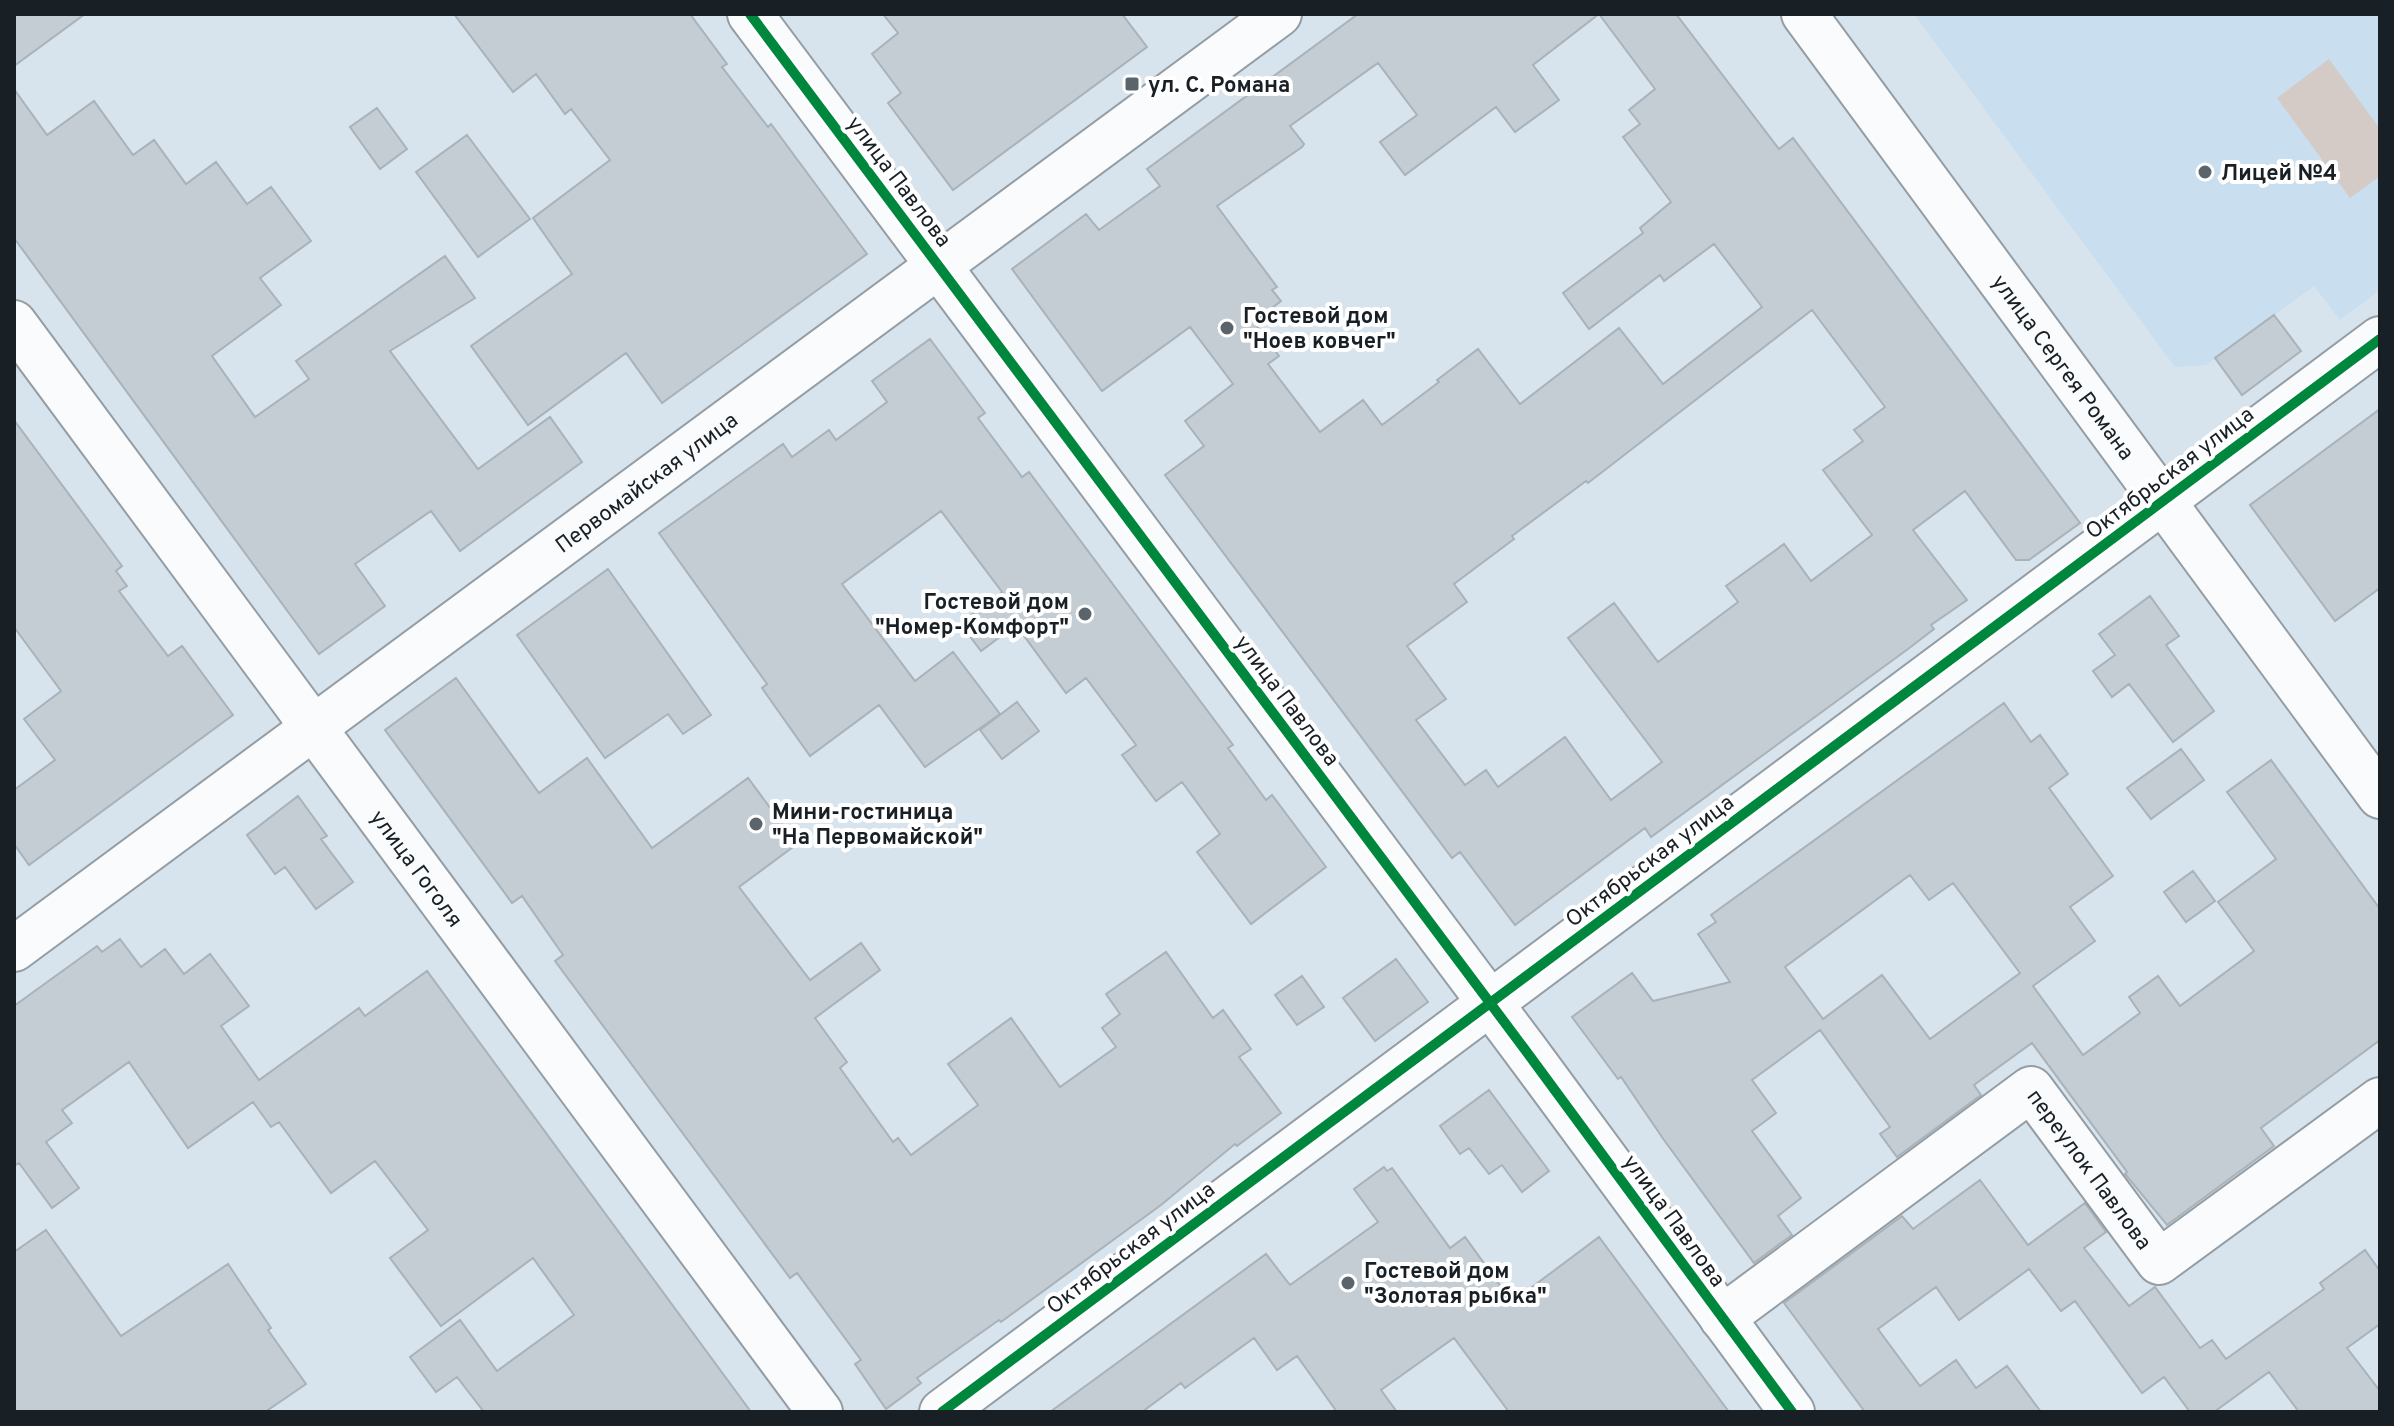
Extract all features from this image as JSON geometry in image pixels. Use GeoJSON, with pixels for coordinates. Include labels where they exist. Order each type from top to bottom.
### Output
{"type":"FeatureCollection","features":[{"type":"Feature","properties":{"kind":"street","name":"улица Павлова"},"geometry":{"type":"LineString","coordinates":[[750,14],[1792,1412]]}},
{"type":"Feature","properties":{"kind":"street","name":"Первомайская улица"},"geometry":{"type":"LineString","coordinates":[[14,949],[1279,14]]}},
{"type":"Feature","properties":{"kind":"street","name":"улица Сергея Романа"},"geometry":{"type":"LineString","coordinates":[[1804,14],[2380,796]]}},
{"type":"Feature","properties":{"kind":"street","name":"улица Гоголя"},"geometry":{"type":"LineString","coordinates":[[14,323],[820,1412]]}},
{"type":"Feature","properties":{"kind":"street","name":"Октябрьская улица"},"geometry":{"type":"LineString","coordinates":[[942,1412],[2380,339]]}},
{"type":"Feature","properties":{"kind":"street","name":"переулок Павлова"},"geometry":{"type":"LineString","coordinates":[[1722,1318],[2031,1089],[2159,1262],[2380,1100]]}},
{"type":"Feature","properties":{"kind":"shaded area","name":"Лицей №4"},"geometry":{"type":"Polygon","coordinates":[[[1914,14],[2380,14],[2380,290],[2340,320],[2314,286],[2206,365],[2175,367],[1914,14]]]}},
{"type":"Feature","properties":{"kind":"shaded area"},"geometry":{"type":"Polygon","coordinates":[[[2329,59],[2380,129],[2380,176],[2350,198],[2277,98],[2329,59]]]}},
{"type":"Feature","properties":{"kind":"building"},"geometry":{"type":"Polygon","coordinates":[[[14,14],[85,14],[14,66],[14,14]]]}},
{"type":"Feature","properties":{"kind":"building"},"geometry":{"type":"Polygon","coordinates":[[[454,14],[690,14],[727,64],[722,67],[768,127],[771,124],[867,254],[662,403],[626,353],[528,425],[471,346],[572,274],[533,218],[610,160],[571,109],[565,114],[536,74],[513,92],[454,14]]]}},
{"type":"Feature","properties":{"kind":"building"},"geometry":{"type":"Polygon","coordinates":[[[883,14],[1122,14],[1147,47],[953,190],[888,103],[901,93],[872,54],[898,33],[883,14]]]}},
{"type":"Feature","properties":{"kind":"building"},"geometry":{"type":"Polygon","coordinates":[[[1358,14],[1599,14],[1676,14],[1779,149],[1793,138],[2080,523],[2029,560],[2016,560],[1965,491],[1913,530],[1967,600],[1931,625],[1934,629],[1908,649],[1651,837],[1645,828],[1515,925],[1460,852],[1452,858],[1165,475],[1204,446],[1185,421],[1233,384],[1190,327],[1102,391],[1012,269],[1086,214],[1099,230],[1160,186],[1147,169],[1358,14]],[[1599,14],[1533,65],[1559,100],[1515,132],[1496,107],[1405,175],[1380,142],[1417,115],[1378,63],[1290,126],[1304,144],[1302,147],[1217,206],[1277,287],[1272,290],[1281,301],[1254,322],[1279,356],[1268,364],[1320,432],[1363,400],[1382,425],[1478,349],[1520,404],[1619,328],[1663,384],[1762,307],[1714,244],[1664,281],[1660,275],[1589,329],[1563,293],[1643,233],[1640,228],[1671,202],[1623,137],[1640,124],[1629,110],[1655,89],[1599,14]],[[1812,310],[1588,483],[1586,481],[1512,536],[1514,539],[1454,584],[1467,602],[1407,646],[1446,699],[1416,720],[1465,785],[1486,770],[1498,787],[1565,737],[1611,800],[1662,762],[1568,638],[1614,603],[1658,662],[1738,602],[1726,586],[1784,544],[1811,581],[1872,535],[1823,470],[1863,441],[1854,430],[1885,407],[1812,310]]]}},
{"type":"Feature","properties":{"kind":"building"},"geometry":{"type":"Polygon","coordinates":[[[14,89],[47,135],[94,101],[133,155],[154,140],[186,184],[216,162],[247,204],[271,187],[311,241],[260,278],[281,305],[212,356],[255,417],[309,379],[296,361],[445,256],[475,298],[390,351],[478,469],[550,417],[582,462],[460,551],[431,511],[355,564],[385,606],[319,654],[14,238],[14,89]]]}},
{"type":"Feature","properties":{"kind":"building"},"geometry":{"type":"Polygon","coordinates":[[[377,108],[407,149],[380,169],[350,127],[377,108]]]}},
{"type":"Feature","properties":{"kind":"building"},"geometry":{"type":"Polygon","coordinates":[[[467,135],[530,219],[478,257],[416,172],[467,135]]]}},
{"type":"Feature","properties":{"kind":"building"},"geometry":{"type":"Polygon","coordinates":[[[2274,315],[2301,351],[2242,395],[2215,358],[2274,315]]]}},
{"type":"Feature","properties":{"kind":"building"},"geometry":{"type":"Polygon","coordinates":[[[930,339],[985,413],[978,418],[1022,477],[1029,472],[1233,745],[1228,748],[1266,800],[1272,795],[1326,867],[1251,924],[1197,852],[1220,834],[1182,782],[1156,801],[1122,755],[1136,745],[1086,678],[1066,693],[1016,625],[981,651],[960,623],[1002,592],[941,511],[842,584],[915,681],[953,652],[1000,714],[925,767],[879,705],[810,756],[762,688],[767,684],[659,533],[783,444],[792,457],[829,430],[836,440],[887,402],[872,381],[930,339]]]}},
{"type":"Feature","properties":{"kind":"building"},"geometry":{"type":"Polygon","coordinates":[[[2380,409],[2380,588],[2335,621],[2250,505],[2380,409]]]}},
{"type":"Feature","properties":{"kind":"building"},"geometry":{"type":"Polygon","coordinates":[[[14,420],[122,566],[116,571],[127,586],[119,591],[168,656],[182,646],[233,715],[29,865],[14,844],[14,790],[55,760],[24,719],[61,691],[14,627],[14,420]]]}},
{"type":"Feature","properties":{"kind":"building"},"geometry":{"type":"Polygon","coordinates":[[[608,569],[711,715],[683,734],[668,714],[605,758],[517,635],[608,569]]]}},
{"type":"Feature","properties":{"kind":"building"},"geometry":{"type":"Polygon","coordinates":[[[2150,596],[2179,636],[2166,645],[2214,711],[2173,742],[2129,684],[2112,697],[2093,671],[2115,655],[2099,634],[2150,596]]]}},
{"type":"Feature","properties":{"kind":"building"},"geometry":{"type":"Polygon","coordinates":[[[456,678],[539,793],[587,758],[652,848],[748,778],[797,844],[739,887],[810,980],[861,943],[880,970],[815,1018],[847,1062],[840,1068],[893,1142],[898,1138],[911,1155],[978,1105],[948,1064],[1011,1018],[1060,1087],[1116,1047],[1102,1028],[1120,1014],[1106,994],[1166,952],[1213,1018],[1223,1010],[1251,1049],[1239,1057],[1281,1113],[1237,1146],[1235,1144],[1161,1205],[1001,1322],[999,1320],[917,1378],[921,1383],[886,1409],[855,1364],[861,1360],[797,1273],[790,1278],[555,961],[563,955],[522,896],[512,903],[385,730],[456,678]]]}},
{"type":"Feature","properties":{"kind":"building"},"geometry":{"type":"Polygon","coordinates":[[[1017,702],[1039,731],[1002,759],[980,730],[1017,702]]]}},
{"type":"Feature","properties":{"kind":"building"},"geometry":{"type":"Polygon","coordinates":[[[2004,703],[2031,742],[2040,735],[2068,774],[2049,788],[2113,876],[2070,907],[2095,941],[2033,986],[2083,1055],[2140,1013],[2129,997],[2158,976],[2180,1006],[2254,951],[2218,902],[2276,859],[2227,792],[2271,760],[2380,909],[2380,1040],[2261,1128],[2274,1146],[2167,1225],[2125,1174],[2127,1172],[2032,1043],[1974,1085],[1981,1095],[1897,1157],[1880,1134],[1890,1127],[1820,1030],[1752,1080],[1776,1113],[1752,1131],[1801,1198],[1778,1216],[1792,1235],[1754,1263],[1621,1077],[1618,1079],[1572,1017],[1632,973],[1653,1001],[1730,982],[1698,934],[1716,922],[1711,915],[2004,703]],[[1910,875],[1785,967],[1823,1019],[1882,975],[1930,1039],[2020,973],[1953,883],[1929,900],[1910,875]]]}},
{"type":"Feature","properties":{"kind":"building"},"geometry":{"type":"Polygon","coordinates":[[[2181,749],[2204,780],[2151,819],[2127,788],[2181,749]]]}},
{"type":"Feature","properties":{"kind":"building"},"geometry":{"type":"Polygon","coordinates":[[[298,796],[327,836],[321,839],[353,882],[316,909],[285,867],[275,874],[247,835],[298,796]]]}},
{"type":"Feature","properties":{"kind":"building"},"geometry":{"type":"Polygon","coordinates":[[[2193,871],[2215,901],[2186,922],[2164,892],[2193,871]]]}},
{"type":"Feature","properties":{"kind":"building"},"geometry":{"type":"Polygon","coordinates":[[[120,939],[141,967],[165,949],[184,974],[210,954],[249,1006],[221,1026],[259,1080],[359,1008],[365,1016],[427,971],[751,1412],[484,1412],[457,1377],[436,1392],[410,1357],[460,1320],[497,1371],[574,1315],[533,1258],[441,1326],[390,1258],[428,1230],[375,1161],[331,1193],[279,1122],[271,1127],[253,1102],[188,1148],[129,1062],[62,1110],[72,1123],[46,1142],[79,1188],[52,1208],[19,1163],[14,1166],[14,1006],[97,946],[102,952],[120,939]]]}},
{"type":"Feature","properties":{"kind":"building"},"geometry":{"type":"Polygon","coordinates":[[[1396,959],[1428,1002],[1375,1041],[1343,998],[1396,959]]]}},
{"type":"Feature","properties":{"kind":"building"},"geometry":{"type":"Polygon","coordinates":[[[1302,976],[1324,1007],[1297,1025],[1275,995],[1302,976]]]}},
{"type":"Feature","properties":{"kind":"building"},"geometry":{"type":"Polygon","coordinates":[[[1489,1090],[1549,1171],[1522,1192],[1502,1165],[1489,1174],[1469,1148],[1460,1154],[1440,1126],[1489,1090]]]}},
{"type":"Feature","properties":{"kind":"building"},"geometry":{"type":"Polygon","coordinates":[[[1384,1167],[1387,1171],[1392,1168],[1450,1248],[1465,1237],[1512,1302],[1599,1237],[1729,1412],[1509,1412],[1454,1338],[1381,1390],[1397,1412],[1337,1412],[1297,1356],[1277,1370],[1254,1338],[1185,1388],[1181,1383],[1142,1412],[1050,1412],[1266,1254],[1290,1285],[1378,1222],[1354,1189],[1384,1167]]]}},
{"type":"Feature","properties":{"kind":"building"},"geometry":{"type":"Polygon","coordinates":[[[1980,1180],[2028,1245],[2085,1203],[2106,1232],[2084,1248],[2129,1306],[2155,1287],[2200,1348],[2212,1340],[2226,1359],[2324,1289],[2320,1283],[2365,1250],[2380,1271],[2380,1324],[2347,1348],[2380,1391],[2380,1412],[2299,1412],[2269,1372],[2214,1412],[2190,1412],[2164,1377],[2142,1393],[2075,1301],[2061,1311],[2029,1269],[1959,1320],[1936,1287],[1878,1329],[1920,1386],[1956,1360],[1976,1388],[2007,1366],[2041,1412],[1865,1412],[1784,1303],[1902,1216],[1913,1229],[1980,1180]]]}},
{"type":"Feature","properties":{"kind":"building"},"geometry":{"type":"Polygon","coordinates":[[[46,1230],[121,1336],[228,1264],[271,1328],[268,1330],[306,1384],[265,1412],[14,1412],[14,1252],[46,1230]]]}},
{"type":"Feature","properties":{"kind":"cycle path"},"geometry":{"type":"LineString","coordinates":[[750,14],[1526,1051],[1792,1412]]}},
{"type":"Feature","properties":{"kind":"cycle path"},"geometry":{"type":"LineString","coordinates":[[942,1412],[2380,339]]}},
{"type":"Feature","properties":{"kind":"place","name":"ул. С. Романа"},"geometry":{"type":"Point","coordinates":[1132,84]}},
{"type":"Feature","properties":{"kind":"place","name":"Лицей №4"},"geometry":{"type":"Point","coordinates":[2205,172]}},
{"type":"Feature","properties":{"kind":"place","name":"Гостевой дом \"Ноев ковчег\""},"geometry":{"type":"Point","coordinates":[1227,328]}},
{"type":"Feature","properties":{"kind":"place","name":"Гостевой дом \"Номер-Комфорт\""},"geometry":{"type":"Point","coordinates":[1085,614]}},
{"type":"Feature","properties":{"kind":"place","name":"Мини-гостиница \"На Первомайской\""},"geometry":{"type":"Point","coordinates":[756,824]}},
{"type":"Feature","properties":{"kind":"place","name":"Гостевой дом \"Золотая рыбка\""},"geometry":{"type":"Point","coordinates":[1348,1283]}}]}
